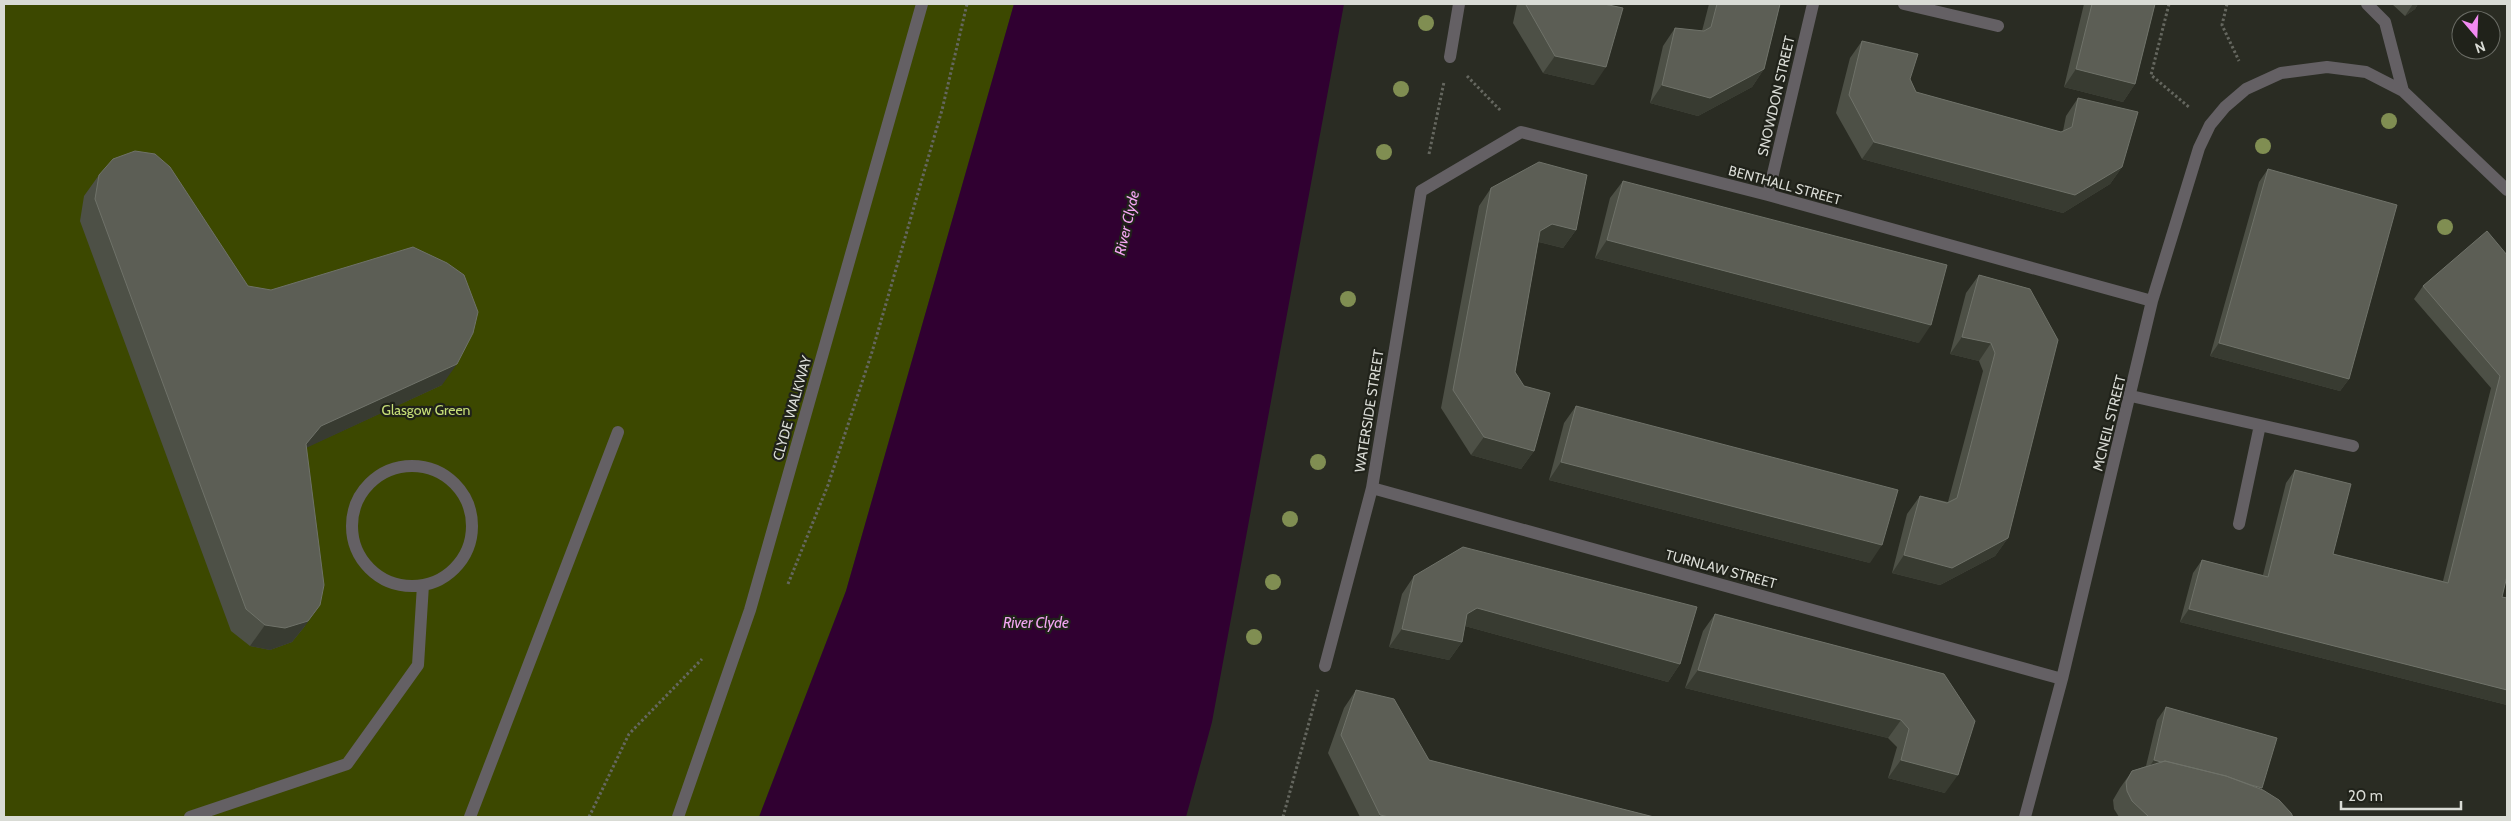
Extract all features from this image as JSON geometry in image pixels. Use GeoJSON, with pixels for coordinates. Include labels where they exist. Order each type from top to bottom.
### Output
{"type":"FeatureCollection","features":[{"type":"Feature","properties":{"kind":"street","name":"CLYDE WALKWAY"},"geometry":{"type":"LineString","coordinates":[[678,817],[750,610],[922,4]]}},
{"type":"Feature","properties":{"kind":"street"},"geometry":{"type":"LineString","coordinates":[[1450,57],[1459,4]]}},
{"type":"Feature","properties":{"kind":"street","name":"SNOWDON STREET"},"geometry":{"type":"LineString","coordinates":[[1768,195],[1813,4]]}},
{"type":"Feature","properties":{"kind":"street"},"geometry":{"type":"LineString","coordinates":[[1904,4],[1998,26]]}},
{"type":"Feature","properties":{"kind":"street"},"geometry":{"type":"LineString","coordinates":[[2366,4],[2385,22],[2402,92]]}},
{"type":"Feature","properties":{"kind":"street","name":"MCNEIL STREET"},"geometry":{"type":"LineString","coordinates":[[2024,817],[2062,679],[2131,396],[2152,301],[2199,148],[2210,125],[2224,107],[2251,88],[2281,73],[2326,67],[2366,72],[2402,92],[2507,190]]}},
{"type":"Feature","properties":{"kind":"street"},"geometry":{"type":"LineString","coordinates":[[1421,190],[1521,132]]}},
{"type":"Feature","properties":{"kind":"street","name":"BENTHALL STREET"},"geometry":{"type":"LineString","coordinates":[[1521,132],[1768,195],[2152,301]]}},
{"type":"Feature","properties":{"kind":"street","name":"WATERSIDE STREET"},"geometry":{"type":"LineString","coordinates":[[1325,666],[1372,488],[1421,190]]}},
{"type":"Feature","properties":{"kind":"street"},"geometry":{"type":"LineString","coordinates":[[2131,396],[2353,446]]}},
{"type":"Feature","properties":{"kind":"street"},"geometry":{"type":"LineString","coordinates":[[2239,524],[2260,425]]}},
{"type":"Feature","properties":{"kind":"street"},"geometry":{"type":"LineString","coordinates":[[470,817],[618,432]]}},
{"type":"Feature","properties":{"kind":"street"},"geometry":{"type":"LineString","coordinates":[[408,466],[428,468],[446,476],[460,490],[470,508],[473,528],[468,548],[458,565],[442,579],[423,585],[403,586],[385,580],[369,568],[358,553],[353,534],[353,515],[360,497],[372,482],[388,471],[408,466]]}},
{"type":"Feature","properties":{"kind":"street","name":"TURNLAW STREET"},"geometry":{"type":"LineString","coordinates":[[1372,488],[2062,679]]}},
{"type":"Feature","properties":{"kind":"street"},"geometry":{"type":"LineString","coordinates":[[190,817],[347,764],[418,665],[423,585]]}},
{"type":"Feature","properties":{"kind":"path"},"geometry":{"type":"LineString","coordinates":[[785,593],[828,485],[872,352],[942,110],[967,4]]}},
{"type":"Feature","properties":{"kind":"path"},"geometry":{"type":"LineString","coordinates":[[2169,4],[2151,75],[2210,125]]}},
{"type":"Feature","properties":{"kind":"path"},"geometry":{"type":"LineString","coordinates":[[2227,4],[2222,25],[2251,88]]}},
{"type":"Feature","properties":{"kind":"path"},"geometry":{"type":"LineString","coordinates":[[1450,57],[1521,132]]}},
{"type":"Feature","properties":{"kind":"path"},"geometry":{"type":"LineString","coordinates":[[1421,190],[1450,57]]}},
{"type":"Feature","properties":{"kind":"path"},"geometry":{"type":"LineString","coordinates":[[589,817],[629,734],[703,658]]}},
{"type":"Feature","properties":{"kind":"path"},"geometry":{"type":"LineString","coordinates":[[1283,817],[1325,666]]}},
{"type":"Feature","properties":{"kind":"green space","name":"Glasgow Green"},"geometry":{"type":"Polygon","coordinates":[[[4,4],[1014,4],[846,591],[759,817],[4,817],[4,4]]]}},
{"type":"Feature","properties":{"kind":"water","name":"River Clyde"},"geometry":{"type":"Polygon","coordinates":[[[1014,4],[1344,4],[1212,722],[1186,817],[759,817],[846,591],[1014,4]]]}},
{"type":"Feature","properties":{"kind":"building"},"geometry":{"type":"Polygon","coordinates":[[[1526,4],[1604,4],[1623,8],[1606,67],[1555,56],[1526,4]]]}},
{"type":"Feature","properties":{"kind":"building"},"geometry":{"type":"Polygon","coordinates":[[[1717,4],[1780,4],[1764,69],[1710,98],[1662,85],[1675,28],[1704,31],[1711,27],[1717,4]]]}},
{"type":"Feature","properties":{"kind":"building"},"geometry":{"type":"Polygon","coordinates":[[[2092,4],[2155,4],[2135,84],[2076,69],[2092,4]]]}},
{"type":"Feature","properties":{"kind":"building"},"geometry":{"type":"Polygon","coordinates":[[[1862,41],[1918,54],[1910,79],[1916,92],[2061,132],[2072,127],[2078,98],[2138,112],[2122,167],[2075,195],[1874,142],[1849,95],[1862,41]]]}},
{"type":"Feature","properties":{"kind":"building"},"geometry":{"type":"Polygon","coordinates":[[[135,151],[155,154],[170,167],[248,286],[271,290],[413,247],[447,263],[464,275],[478,312],[473,333],[457,364],[321,426],[306,444],[324,585],[320,605],[308,621],[285,628],[265,625],[246,609],[95,199],[99,175],[113,159],[135,151]]]}},
{"type":"Feature","properties":{"kind":"building"},"geometry":{"type":"Polygon","coordinates":[[[1539,162],[1587,175],[1576,230],[1552,224],[1540,231],[1515,372],[1524,386],[1550,393],[1534,451],[1484,437],[1453,390],[1491,188],[1539,162]]]}},
{"type":"Feature","properties":{"kind":"building"},"geometry":{"type":"Polygon","coordinates":[[[2268,169],[2397,205],[2349,379],[2219,343],[2268,169]]]}},
{"type":"Feature","properties":{"kind":"building"},"geometry":{"type":"Polygon","coordinates":[[[1623,181],[1947,265],[1931,325],[1607,240],[1623,181]]]}},
{"type":"Feature","properties":{"kind":"building"},"geometry":{"type":"Polygon","coordinates":[[[2487,231],[2507,255],[2507,576],[2502,597],[2507,598],[2507,690],[2189,609],[2202,560],[2268,577],[2295,470],[2351,484],[2333,554],[2448,583],[2500,376],[2423,286],[2487,231]]]}},
{"type":"Feature","properties":{"kind":"building"},"geometry":{"type":"Polygon","coordinates":[[[1979,275],[2030,289],[2058,340],[2008,538],[1952,568],[1904,555],[1920,496],[1947,503],[1957,498],[1995,353],[1991,343],[1962,337],[1979,275]]]}},
{"type":"Feature","properties":{"kind":"building"},"geometry":{"type":"Polygon","coordinates":[[[1576,406],[1898,490],[1882,545],[1561,462],[1576,406]]]}},
{"type":"Feature","properties":{"kind":"building"},"geometry":{"type":"Polygon","coordinates":[[[1463,547],[1697,607],[1680,664],[1477,608],[1467,614],[1462,642],[1402,629],[1414,576],[1463,547]]]}},
{"type":"Feature","properties":{"kind":"building"},"geometry":{"type":"Polygon","coordinates":[[[1715,614],[1944,674],[1975,721],[1958,775],[1901,760],[1909,729],[1901,720],[1698,670],[1715,614]]]}},
{"type":"Feature","properties":{"kind":"building"},"geometry":{"type":"Polygon","coordinates":[[[1356,690],[1394,699],[1429,760],[1654,817],[1389,817],[1380,815],[1341,735],[1356,690]]]}},
{"type":"Feature","properties":{"kind":"building"},"geometry":{"type":"Polygon","coordinates":[[[2166,707],[2277,738],[2262,788],[2226,776],[2154,760],[2166,707]]]}},
{"type":"Feature","properties":{"kind":"building"},"geometry":{"type":"Polygon","coordinates":[[[2165,761],[2226,776],[2263,790],[2279,800],[2293,817],[2149,817],[2132,801],[2127,791],[2126,782],[2132,771],[2165,761]]]}}]}
